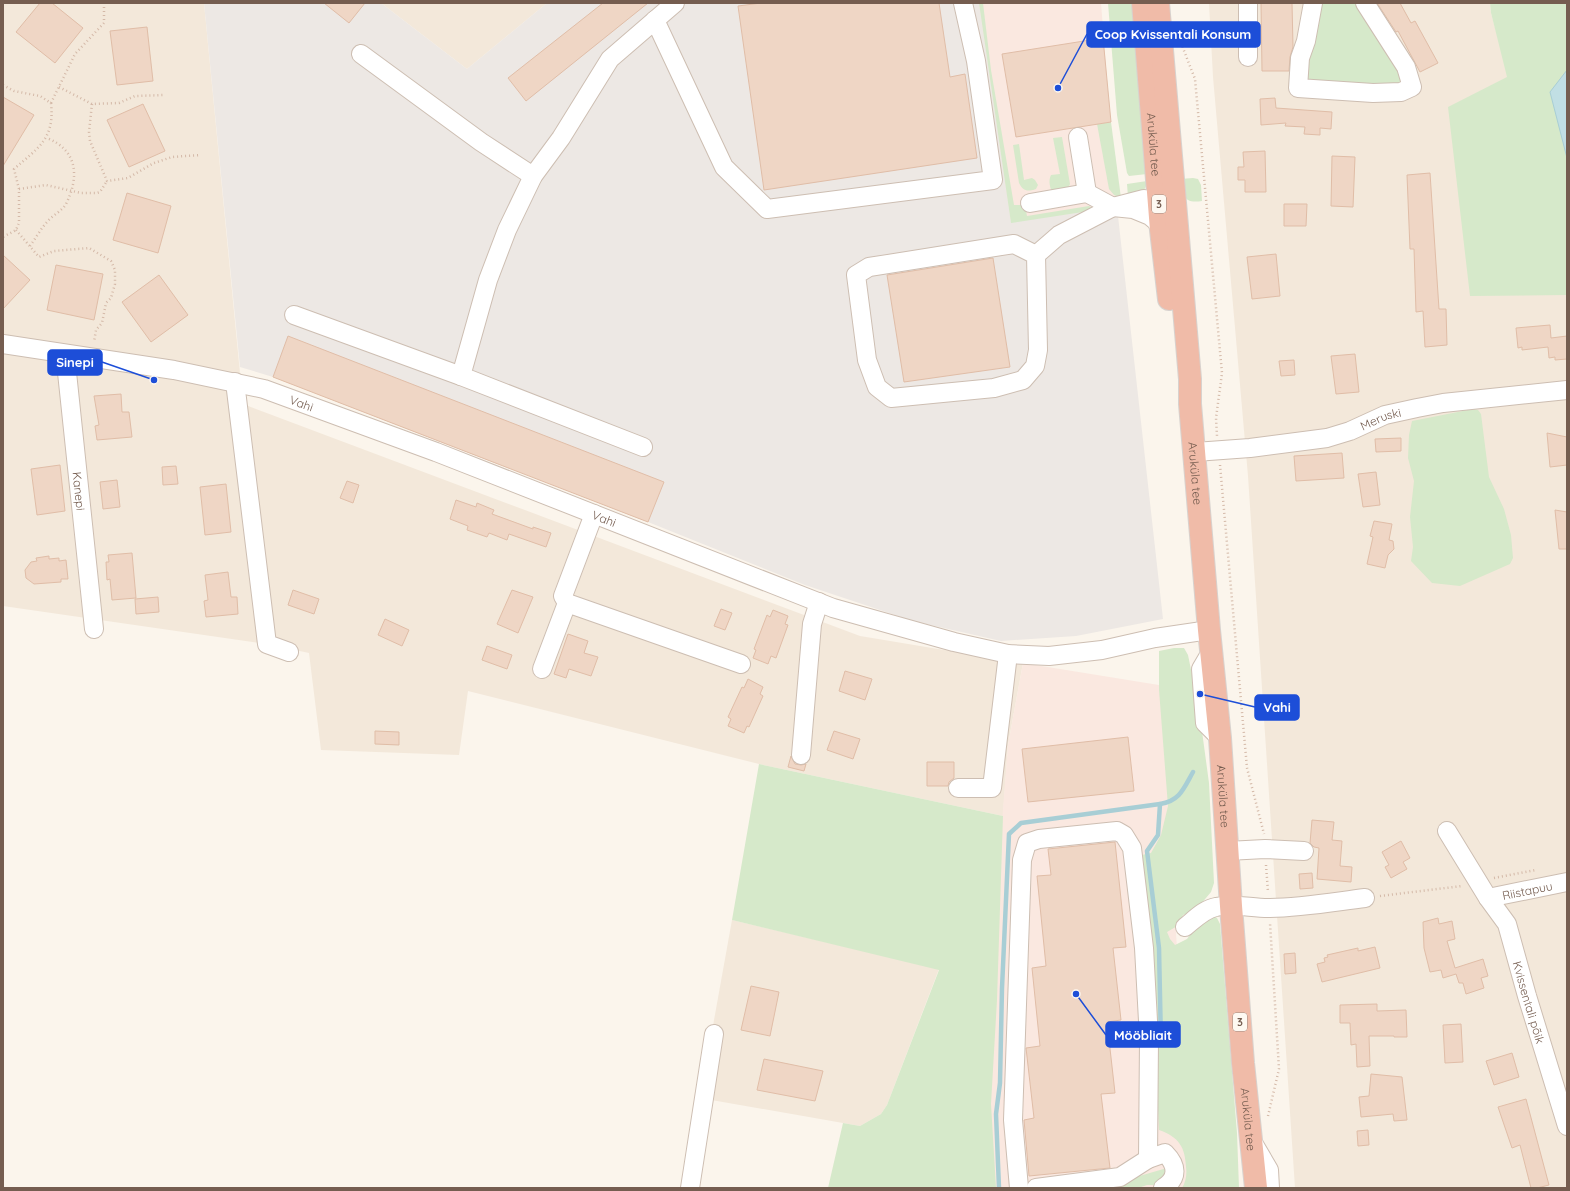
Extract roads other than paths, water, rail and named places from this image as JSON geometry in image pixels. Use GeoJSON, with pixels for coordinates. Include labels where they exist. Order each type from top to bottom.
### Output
{"type":"FeatureCollection","features":[{"type":"Feature","properties":{"kind":"highway","name":"Aruküla tee"},"geometry":{"type":"LineString","coordinates":[[1143,3],[1153,196],[1161,230],[1169,302],[1182,372],[1190,404]]}},
{"type":"Feature","properties":{"kind":"highway","name":"Aruküla tee"},"geometry":{"type":"LineString","coordinates":[[1158,3],[1153,196],[1180,257],[1190,379],[1190,404],[1210,641],[1220,738],[1243,1063],[1256,1188]]}},
{"type":"Feature","properties":{"kind":"street"},"geometry":{"type":"LineString","coordinates":[[461,376],[488,280],[507,230],[533,176],[561,138],[610,59],[675,3]]}},
{"type":"Feature","properties":{"kind":"street"},"geometry":{"type":"LineString","coordinates":[[655,20],[724,167],[767,209],[993,180],[976,61],[963,3]]}},
{"type":"Feature","properties":{"kind":"street"},"geometry":{"type":"LineString","coordinates":[[1248,3],[1248,56]]}},
{"type":"Feature","properties":{"kind":"street"},"geometry":{"type":"LineString","coordinates":[[1313,3],[1306,41],[1300,58],[1298,88],[1373,93],[1401,92],[1412,87],[1406,67],[1365,3]]}},
{"type":"Feature","properties":{"kind":"street"},"geometry":{"type":"LineString","coordinates":[[362,54],[481,142],[533,176]]}},
{"type":"Feature","properties":{"kind":"street"},"geometry":{"type":"LineString","coordinates":[[1078,137],[1087,194]]}},
{"type":"Feature","properties":{"kind":"street"},"geometry":{"type":"LineString","coordinates":[[1030,203],[1087,194],[1113,207]]}},
{"type":"Feature","properties":{"kind":"street"},"geometry":{"type":"LineString","coordinates":[[1036,255],[1059,235],[1113,207],[1153,196]]}},
{"type":"Feature","properties":{"kind":"street"},"geometry":{"type":"LineString","coordinates":[[1014,244],[1036,255],[1038,350],[1035,366],[1023,380],[994,388],[891,398],[877,387],[867,360],[856,275],[869,268],[1014,244]]}},
{"type":"Feature","properties":{"kind":"street"},"geometry":{"type":"LineString","coordinates":[[294,315],[461,376],[643,447]]}},
{"type":"Feature","properties":{"kind":"street","name":"Vahi"},"geometry":{"type":"LineString","coordinates":[[3,344],[174,370],[264,389],[436,452],[833,608],[954,642],[1008,654],[1049,656],[1102,650],[1155,638],[1210,641]]}},
{"type":"Feature","properties":{"kind":"street","name":"Kanepi"},"geometry":{"type":"LineString","coordinates":[[67,354],[66,363],[94,629]]}},
{"type":"Feature","properties":{"kind":"street"},"geometry":{"type":"LineString","coordinates":[[235,382],[267,644],[289,652]]}},
{"type":"Feature","properties":{"kind":"street","name":"Meruski"},"geometry":{"type":"LineString","coordinates":[[1195,452],[1218,451],[1327,438],[1350,431],[1385,415],[1443,403],[1567,390]]}},
{"type":"Feature","properties":{"kind":"street"},"geometry":{"type":"LineString","coordinates":[[594,514],[563,596],[567,603],[741,664]]}},
{"type":"Feature","properties":{"kind":"street"},"geometry":{"type":"LineString","coordinates":[[801,755],[812,624],[819,602]]}},
{"type":"Feature","properties":{"kind":"street"},"geometry":{"type":"LineString","coordinates":[[542,669],[567,603]]}},
{"type":"Feature","properties":{"kind":"street"},"geometry":{"type":"LineString","coordinates":[[958,788],[992,788],[1008,654]]}},
{"type":"Feature","properties":{"kind":"street"},"geometry":{"type":"LineString","coordinates":[[1019,1188],[1013,1120],[1022,860],[1027,843],[1039,839],[1117,831],[1124,835],[1132,848],[1144,948],[1149,1039],[1148,1159]]}},
{"type":"Feature","properties":{"kind":"street","name":"Kvissentali põik"},"geometry":{"type":"LineString","coordinates":[[1447,831],[1484,891],[1507,924],[1526,996],[1567,1126]]}},
{"type":"Feature","properties":{"kind":"street"},"geometry":{"type":"LineString","coordinates":[[1227,851],[1265,849],[1304,851]]}},
{"type":"Feature","properties":{"kind":"street","name":"Riistapuu"},"geometry":{"type":"LineString","coordinates":[[1484,891],[1567,882]]}},
{"type":"Feature","properties":{"kind":"street"},"geometry":{"type":"LineString","coordinates":[[1185,927],[1203,912],[1215,907],[1231,906],[1269,908],[1365,898]]}},
{"type":"Feature","properties":{"kind":"street"},"geometry":{"type":"LineString","coordinates":[[690,1188],[714,1034]]}},
{"type":"Feature","properties":{"kind":"street"},"geometry":{"type":"LineString","coordinates":[[1251,1139],[1269,1170],[1270,1188]]}},
{"type":"Feature","properties":{"kind":"street"},"geometry":{"type":"LineString","coordinates":[[1036,1188],[1120,1177],[1148,1159],[1165,1153],[1173,1162],[1175,1170],[1172,1179],[1163,1188]]}},
{"type":"Feature","properties":{"kind":"water"},"geometry":{"type":"Polygon","coordinates":[[[1567,70],[1567,158],[1550,92],[1567,70]]]}},
{"type":"Feature","properties":{"kind":"waterway"},"geometry":{"type":"LineString","coordinates":[[999,1188],[996,1114],[1000,1083],[1002,988],[1009,834],[1021,823],[1167,802],[1177,797],[1181,793],[1193,772]]}},
{"type":"Feature","properties":{"kind":"waterway"},"geometry":{"type":"LineString","coordinates":[[1160,804],[1158,835],[1147,851],[1159,948],[1161,1043]]}},
{"type":"Feature","properties":{"kind":"place","name":"Coop Kvissentali Konsum"},"geometry":{"type":"Point","coordinates":[1058,88]}},
{"type":"Feature","properties":{"kind":"place","name":"Sinepi"},"geometry":{"type":"Point","coordinates":[154,380]}},
{"type":"Feature","properties":{"kind":"place","name":"Vahi"},"geometry":{"type":"Point","coordinates":[1200,694]}},
{"type":"Feature","properties":{"kind":"place","name":"Mööbliait"},"geometry":{"type":"Point","coordinates":[1076,994]}}]}
